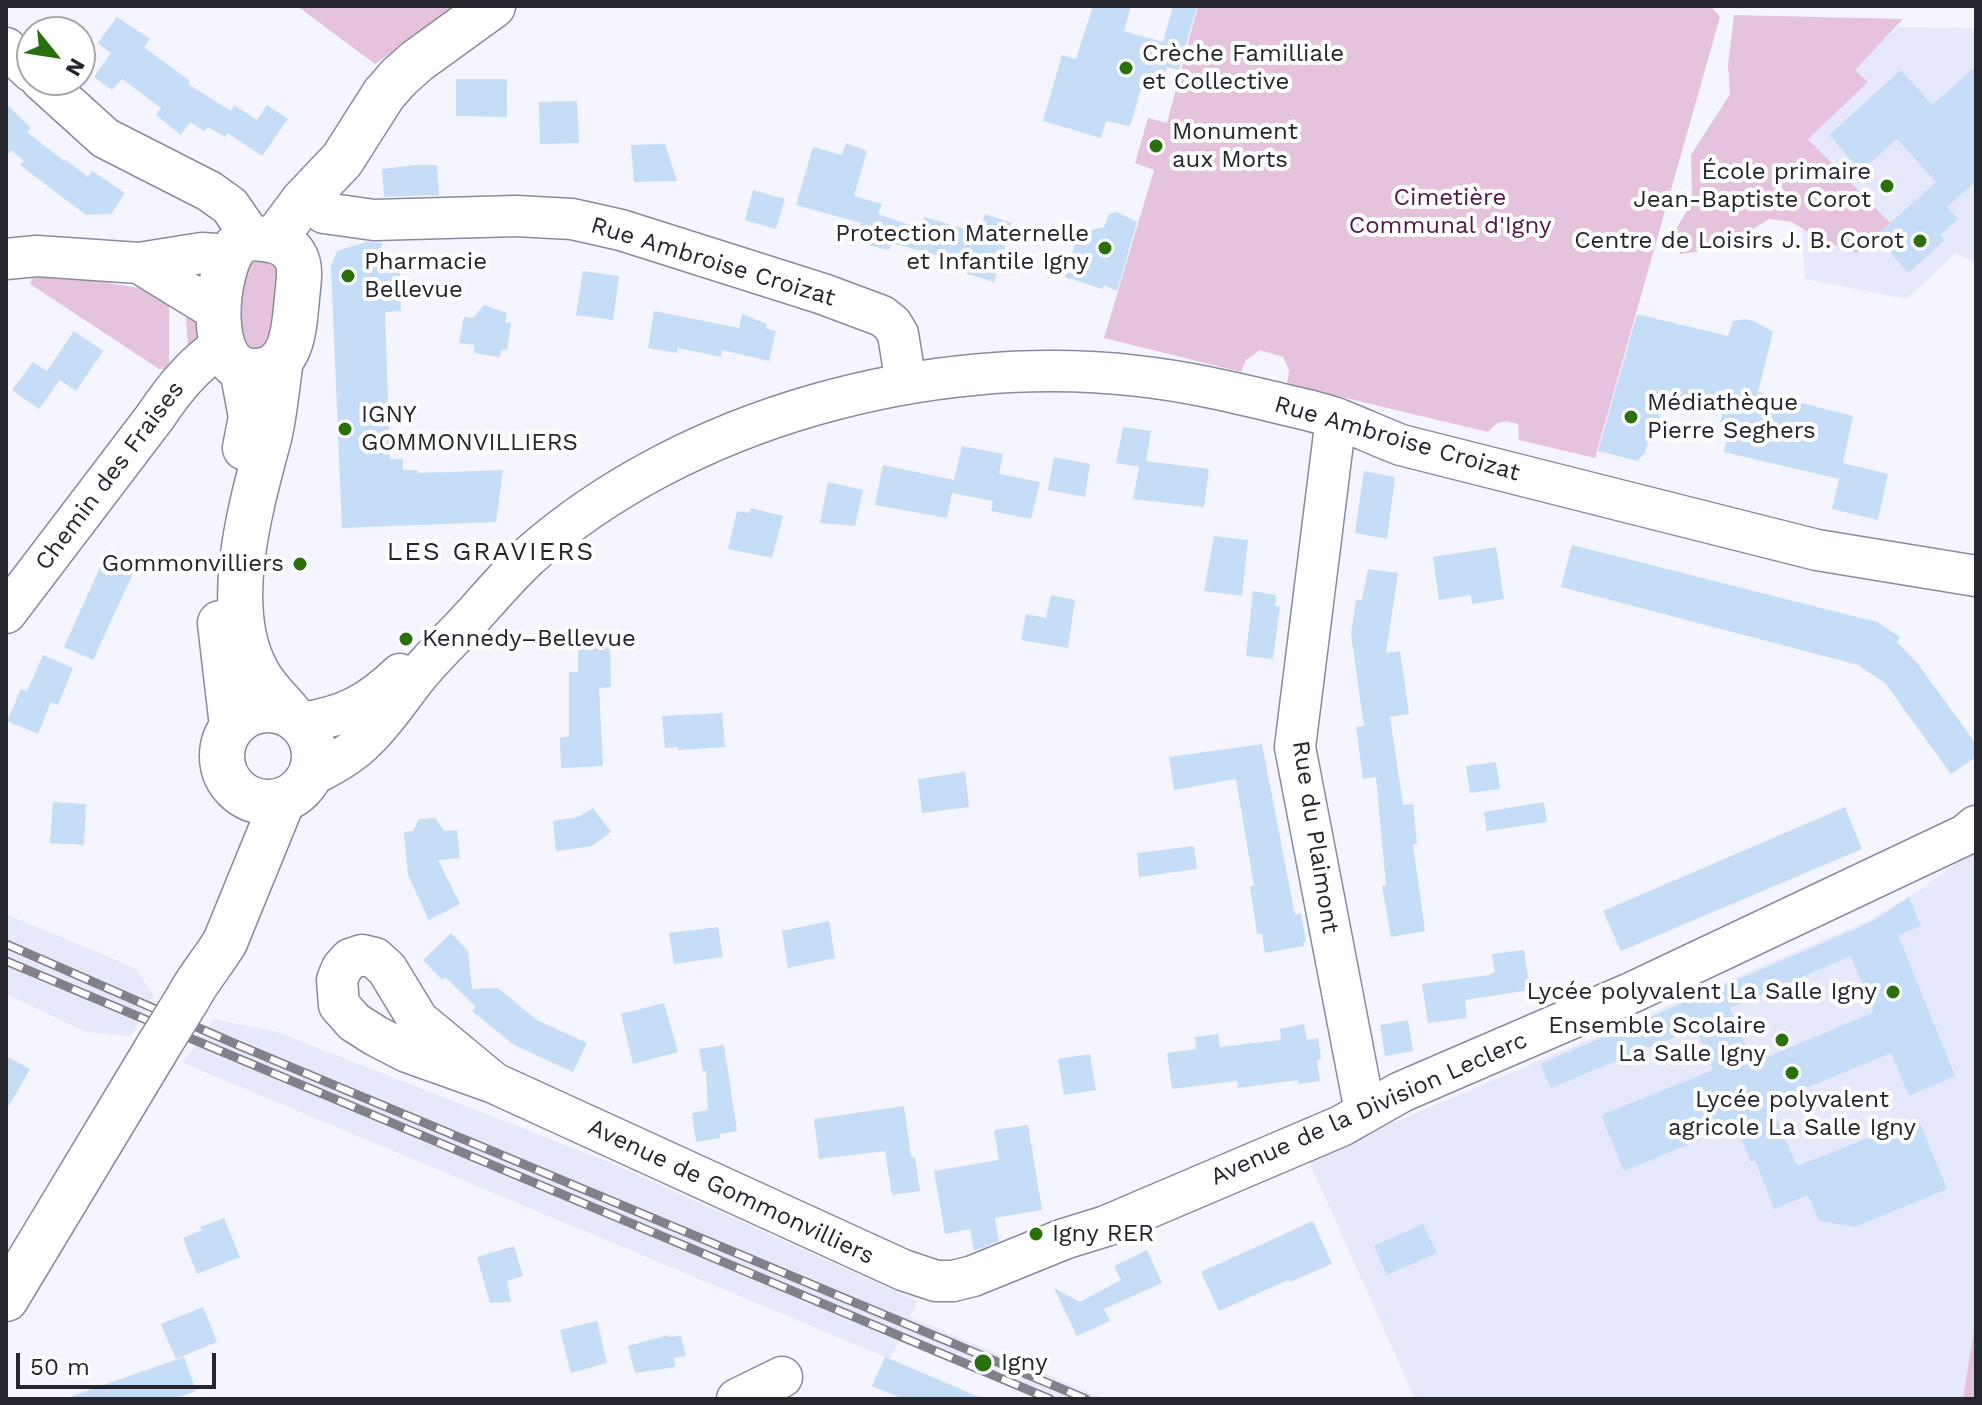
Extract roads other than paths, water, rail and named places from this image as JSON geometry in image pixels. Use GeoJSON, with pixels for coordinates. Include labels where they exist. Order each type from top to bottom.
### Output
{"type":"FeatureCollection","features":[{"type":"Feature","properties":{"kind":"main road"},"geometry":{"type":"LineString","coordinates":[[263,247],[342,160],[384,94],[399,77],[493,6]]}},
{"type":"Feature","properties":{"kind":"main road"},"geometry":{"type":"LineString","coordinates":[[232,726],[220,615],[225,543],[251,417],[241,347],[224,268],[324,213],[342,160]]}},
{"type":"Feature","properties":{"kind":"main road"},"geometry":{"type":"LineString","coordinates":[[241,347],[293,340],[299,274],[263,247]]}},
{"type":"Feature","properties":{"kind":"main road"},"geometry":{"type":"LineString","coordinates":[[6,1299],[230,932],[315,753],[312,739],[257,672],[244,634],[241,607],[245,535],[258,470],[269,437],[241,347]]}},
{"type":"Feature","properties":{"kind":"main road"},"geometry":{"type":"LineString","coordinates":[[297,719],[274,709],[257,710],[240,718],[232,726],[222,747],[222,764],[228,780],[239,793],[268,803],[297,788]]}},
{"type":"Feature","properties":{"kind":"main road"},"geometry":{"type":"LineString","coordinates":[[195,985],[202,954],[238,847],[239,793]]}},
{"type":"Feature","properties":{"kind":"street"},"geometry":{"type":"LineString","coordinates":[[59,96],[105,138],[209,191],[230,206],[263,247]]}},
{"type":"Feature","properties":{"kind":"street","name":"Rue Ambroise Croizat"},"geometry":{"type":"LineString","coordinates":[[324,213],[374,220],[572,219],[621,230],[814,291],[882,316],[898,334],[903,384],[1024,371],[1135,375],[1234,393],[1336,418],[1401,445],[1817,550],[1976,576]]}},
{"type":"Feature","properties":{"kind":"street"},"geometry":{"type":"LineString","coordinates":[[6,259],[37,256],[139,263],[263,247]]}},
{"type":"Feature","properties":{"kind":"street"},"geometry":{"type":"LineString","coordinates":[[139,263],[241,347]]}},
{"type":"Feature","properties":{"kind":"street","name":"Chemin des Fraises"},"geometry":{"type":"LineString","coordinates":[[6,613],[176,385],[241,347]]}},
{"type":"Feature","properties":{"kind":"street"},"geometry":{"type":"LineString","coordinates":[[297,788],[368,738],[500,583],[530,555],[585,515],[677,460],[770,419],[820,403],[903,384]]}},
{"type":"Feature","properties":{"kind":"street","name":"Rue du Plaimont"},"geometry":{"type":"LineString","coordinates":[[1336,418],[1295,747],[1362,1096],[1369,1109]]}},
{"type":"Feature","properties":{"kind":"street"},"geometry":{"type":"LineString","coordinates":[[297,719],[339,716],[382,692],[474,595],[500,583]]}},
{"type":"Feature","properties":{"kind":"street","name":"Avenue de la Division Leclerc"},"geometry":{"type":"LineString","coordinates":[[973,1276],[1064,1239],[1106,1226],[1341,1126],[1401,1092],[1633,992],[1965,835],[1976,826]]}},
{"type":"Feature","properties":{"kind":"street","name":"Avenue de Gommonvilliers"},"geometry":{"type":"LineString","coordinates":[[494,1083],[903,1270],[936,1281],[973,1276]]}},
{"type":"Feature","properties":{"kind":"street"},"geometry":{"type":"LineString","coordinates":[[737,1399],[782,1377]]}},
{"type":"Feature","properties":{"kind":"railway"},"geometry":{"type":"LineString","coordinates":[[6,944],[238,1045],[1086,1399]]}},
{"type":"Feature","properties":{"kind":"railway"},"geometry":{"type":"LineString","coordinates":[[6,961],[1050,1399]]}},
{"type":"Feature","properties":{"kind":"place","name":"Crèche Familliale et Collective"},"geometry":{"type":"Point","coordinates":[1126,68]}},
{"type":"Feature","properties":{"kind":"place","name":"Monument aux Morts"},"geometry":{"type":"Point","coordinates":[1156,146]}},
{"type":"Feature","properties":{"kind":"place","name":"École primaire Jean-Baptiste Corot"},"geometry":{"type":"Point","coordinates":[1887,186]}},
{"type":"Feature","properties":{"kind":"place","name":"Centre de Loisirs J. B. Corot"},"geometry":{"type":"Point","coordinates":[1920,241]}},
{"type":"Feature","properties":{"kind":"place","name":"Protection Maternelle et Infantile Igny"},"geometry":{"type":"Point","coordinates":[1105,248]}},
{"type":"Feature","properties":{"kind":"place","name":"Pharmacie Bellevue"},"geometry":{"type":"Point","coordinates":[348,276]}},
{"type":"Feature","properties":{"kind":"place","name":"Médiathèque Pierre Seghers"},"geometry":{"type":"Point","coordinates":[1631,417]}},
{"type":"Feature","properties":{"kind":"place","name":"IGNY GOMMONVILLIERS"},"geometry":{"type":"Point","coordinates":[345,429]}},
{"type":"Feature","properties":{"kind":"place","name":"Gommonvilliers"},"geometry":{"type":"Point","coordinates":[300,564]}},
{"type":"Feature","properties":{"kind":"place","name":"Kennedy–Bellevue"},"geometry":{"type":"Point","coordinates":[406,639]}},
{"type":"Feature","properties":{"kind":"place","name":"Lycée polyvalent La Salle Igny"},"geometry":{"type":"Point","coordinates":[1893,992]}},
{"type":"Feature","properties":{"kind":"place","name":"Ensemble Scolaire La Salle Igny"},"geometry":{"type":"Point","coordinates":[1782,1040]}},
{"type":"Feature","properties":{"kind":"place","name":"Lycée polyvalent agricole La Salle Igny"},"geometry":{"type":"Point","coordinates":[1792,1073]}},
{"type":"Feature","properties":{"kind":"place","name":"Igny RER"},"geometry":{"type":"Point","coordinates":[1036,1234]}},
{"type":"Feature","properties":{"kind":"place","name":"Igny"},"geometry":{"type":"Point","coordinates":[983,1363]}},
{"type":"Feature","properties":{"kind":"district","name":"LES GRAVIERS"},"geometry":{"type":"Point","coordinates":[491,552]}},
{"type":"Feature","properties":{"kind":"park label","name":"Cimetière Communal d'Igny"},"geometry":{"type":"Point","coordinates":[1450,212]}}]}
